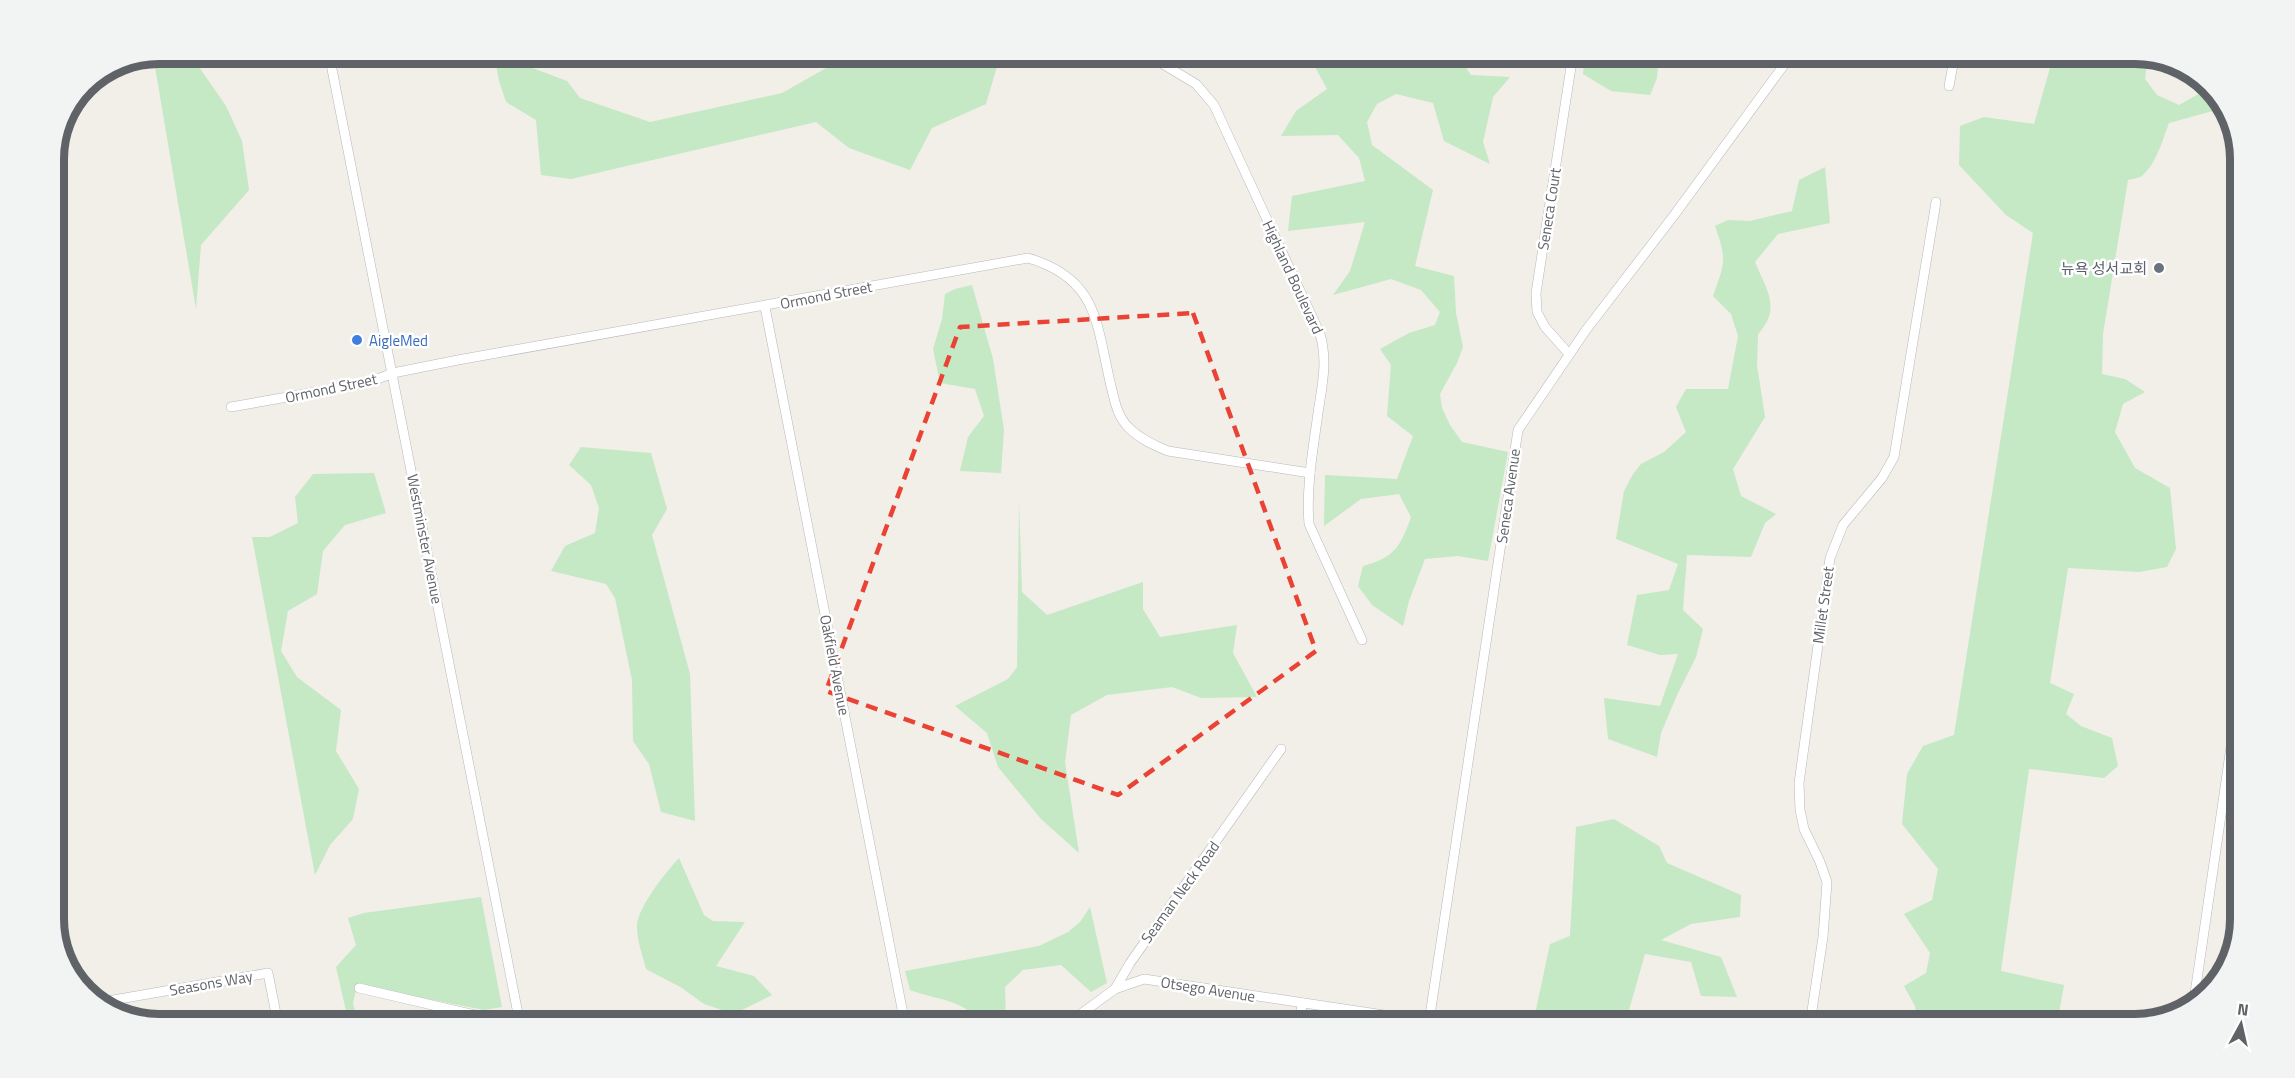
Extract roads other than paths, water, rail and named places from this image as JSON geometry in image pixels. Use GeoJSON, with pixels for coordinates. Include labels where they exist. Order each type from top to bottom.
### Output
{"type":"FeatureCollection","features":[{"type":"Feature","properties":{"kind":"street","name":"Westminster Avenue"},"geometry":{"type":"LineString","coordinates":[[331,64],[518,1014]]}},
{"type":"Feature","properties":{"kind":"street","name":"Highland Boulevard"},"geometry":{"type":"LineString","coordinates":[[1163,64],[1196,84],[1214,105],[1320,334],[1324,350],[1324,373],[1310,473],[1307,504],[1309,524],[1362,640]]}},
{"type":"Feature","properties":{"kind":"street","name":"Seneca Court"},"geometry":{"type":"LineString","coordinates":[[1569,354],[1545,327],[1537,312],[1536,293],[1571,64]]}},
{"type":"Feature","properties":{"kind":"street","name":"Seneca Avenue"},"geometry":{"type":"LineString","coordinates":[[1430,1014],[1518,430],[1569,354],[1785,64]]}},
{"type":"Feature","properties":{"kind":"street"},"geometry":{"type":"LineString","coordinates":[[1949,86],[1952,64]]}},
{"type":"Feature","properties":{"kind":"street","name":"Millet Street"},"geometry":{"type":"LineString","coordinates":[[1811,1014],[1824,927],[1827,882],[1804,829],[1800,810],[1799,783],[1830,558],[1843,525],[1882,478],[1894,457],[1936,202]]}},
{"type":"Feature","properties":{"kind":"street","name":"Ormond Street"},"geometry":{"type":"LineString","coordinates":[[231,407],[367,383],[393,373],[1028,258],[1045,263],[1066,275],[1082,290],[1093,309],[1117,411],[1128,428],[1146,442],[1168,451],[1310,473]]}},
{"type":"Feature","properties":{"kind":"street","name":"Oakfield Avenue"},"geometry":{"type":"LineString","coordinates":[[765,307],[902,1014]]}},
{"type":"Feature","properties":{"kind":"street","name":"Seaman Neck Road"},"geometry":{"type":"LineString","coordinates":[[1081,1014],[1115,989],[1130,963],[1281,749]]}},
{"type":"Feature","properties":{"kind":"street"},"geometry":{"type":"LineString","coordinates":[[2195,992],[2230,753]]}},
{"type":"Feature","properties":{"kind":"street","name":"Seasons Way"},"geometry":{"type":"LineString","coordinates":[[111,1000],[268,973],[276,1014]]}},
{"type":"Feature","properties":{"kind":"street","name":"Otsego Avenue"},"geometry":{"type":"LineString","coordinates":[[1115,989],[1144,979],[1376,1014]]}},
{"type":"Feature","properties":{"kind":"street"},"geometry":{"type":"LineString","coordinates":[[359,988],[471,1014]]}},
{"type":"Feature","properties":{"kind":"street"},"geometry":{"type":"LineString","coordinates":[[1300,1014],[1302,1003]]}},
{"type":"Feature","properties":{"kind":"place","name":"뉴욕 성서교회"},"geometry":{"type":"Point","coordinates":[2159,268]}},
{"type":"Feature","properties":{"kind":"place","name":"AigleMed"},"geometry":{"type":"Point","coordinates":[357,340]}}]}
